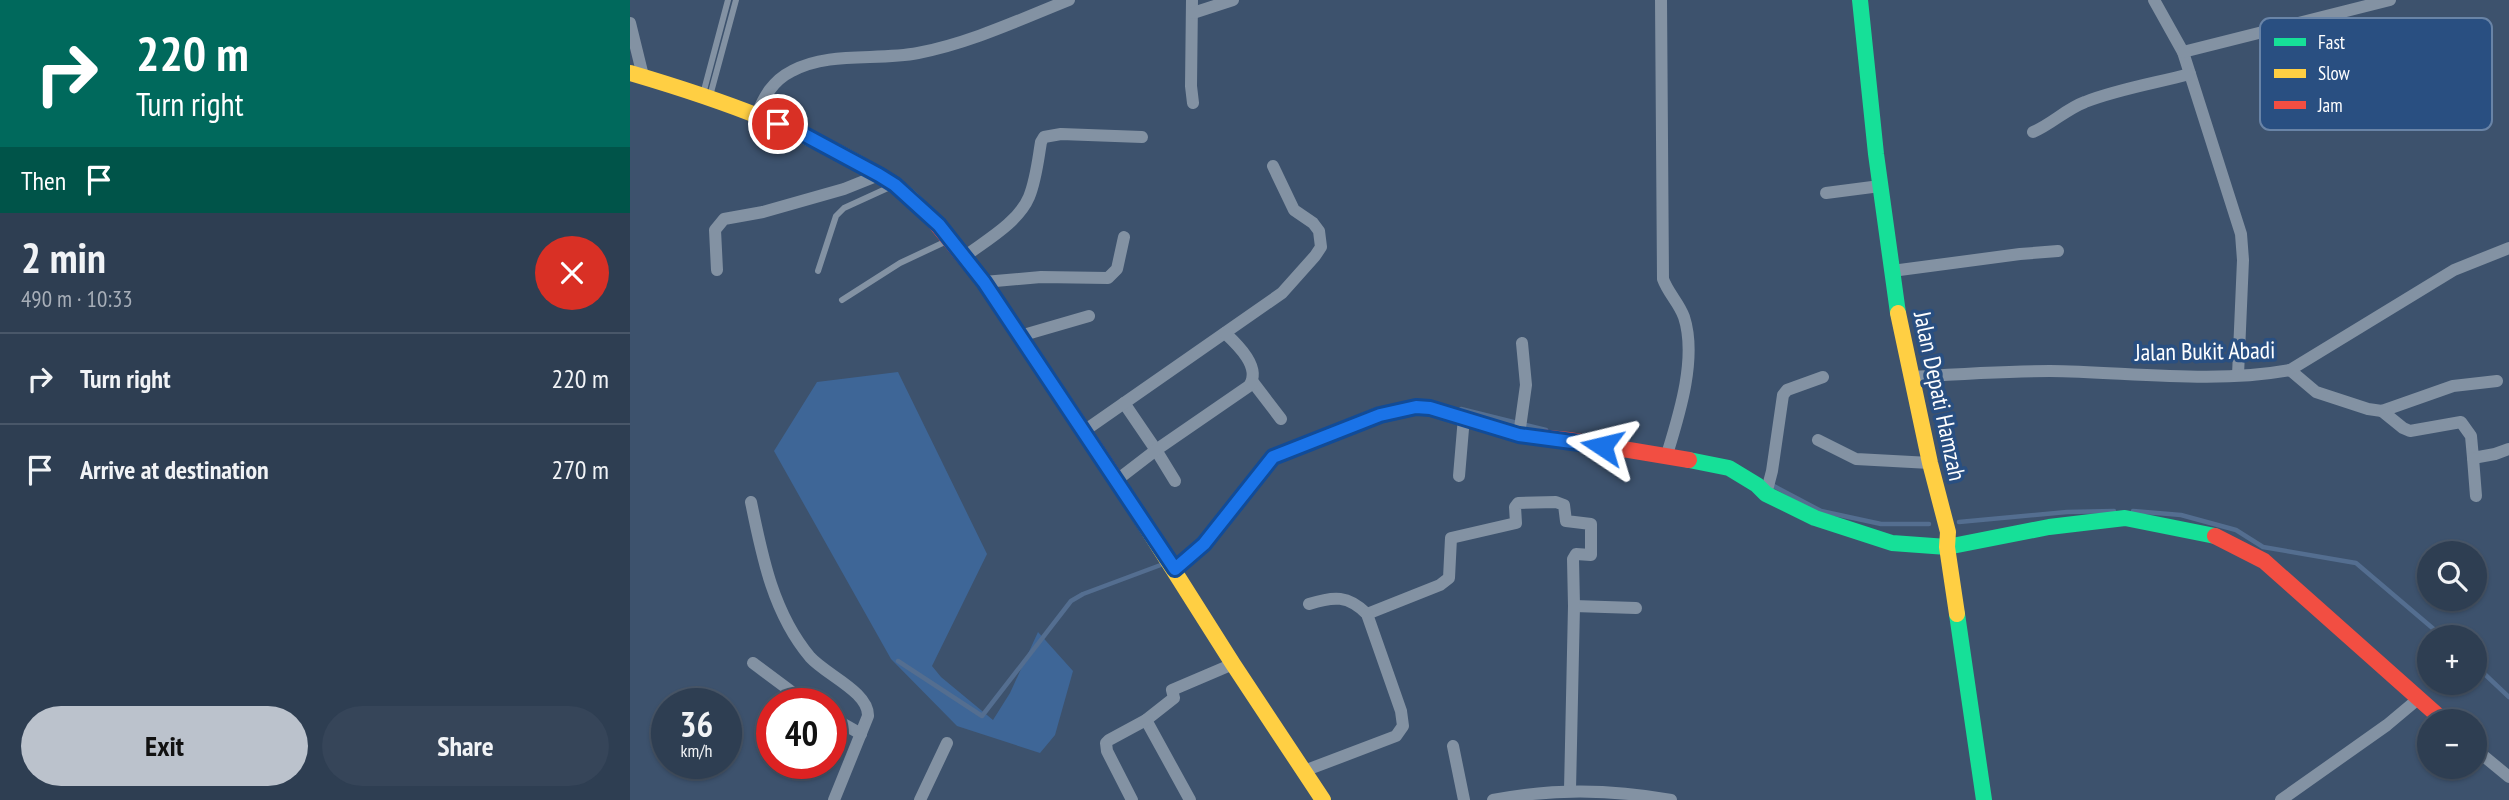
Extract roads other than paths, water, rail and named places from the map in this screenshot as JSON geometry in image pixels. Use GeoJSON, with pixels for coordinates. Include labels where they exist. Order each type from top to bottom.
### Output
{"type":"FeatureCollection","features":[{"type":"Feature","properties":{"kind":"street"},"geometry":{"type":"LineString","coordinates":[[756,116],[765,94],[777,80],[793,70],[841,59],[914,54],[956,45],[1069,0]]}},
{"type":"Feature","properties":{"kind":"street"},"geometry":{"type":"LineString","coordinates":[[1193,103],[1192,6],[1233,0]]}},
{"type":"Feature","properties":{"kind":"street"},"geometry":{"type":"LineString","coordinates":[[1661,0],[1663,279],[1679,304],[1689,343],[1688,368],[1667,454]]}},
{"type":"Feature","properties":{"kind":"street","name":"Jalan Depati Hamzah"},"geometry":{"type":"LineString","coordinates":[[1860,0],[1892,271],[1911,377],[1948,532],[1947,547],[1984,800]]}},
{"type":"Feature","properties":{"kind":"street"},"geometry":{"type":"LineString","coordinates":[[2154,0],[2183,52],[2241,234],[2243,260],[2238,375]]}},
{"type":"Feature","properties":{"kind":"street"},"geometry":{"type":"LineString","coordinates":[[2318,18],[2390,0]]}},
{"type":"Feature","properties":{"kind":"street"},"geometry":{"type":"LineString","coordinates":[[630,23],[637,74],[801,133],[895,185],[939,225],[984,282],[1117,480],[1323,800]]}},
{"type":"Feature","properties":{"kind":"street"},"geometry":{"type":"LineString","coordinates":[[2183,52],[2260,33]]}},
{"type":"Feature","properties":{"kind":"street"},"geometry":{"type":"LineString","coordinates":[[2033,132],[2045,127],[2071,107],[2088,100],[2190,74]]}},
{"type":"Feature","properties":{"kind":"street"},"geometry":{"type":"LineString","coordinates":[[964,257],[988,240],[1023,207],[1029,198],[1044,137],[1060,134],[1142,137]]}},
{"type":"Feature","properties":{"kind":"street"},"geometry":{"type":"LineString","coordinates":[[1084,431],[1290,286],[1321,247],[1319,230],[1294,210],[1273,166]]}},
{"type":"Feature","properties":{"kind":"street"},"geometry":{"type":"LineString","coordinates":[[717,270],[715,230],[724,219],[763,212],[879,175]]}},
{"type":"Feature","properties":{"kind":"street"},"geometry":{"type":"LineString","coordinates":[[1826,193],[1880,186]]}},
{"type":"Feature","properties":{"kind":"street"},"geometry":{"type":"LineString","coordinates":[[984,282],[1041,277],[1108,278],[1117,269],[1124,237]]}},
{"type":"Feature","properties":{"kind":"street","name":"Jalan Bukit Abadi"},"geometry":{"type":"LineString","coordinates":[[1911,377],[2051,371],[2260,376],[2290,370],[2454,270],[2509,248]]}},
{"type":"Feature","properties":{"kind":"street"},"geometry":{"type":"LineString","coordinates":[[1892,271],[2057,251]]}},
{"type":"Feature","properties":{"kind":"street"},"geometry":{"type":"LineString","coordinates":[[1020,336],[1088,316]]}},
{"type":"Feature","properties":{"kind":"street"},"geometry":{"type":"LineString","coordinates":[[1117,480],[1252,381],[1253,374],[1245,355],[1225,333]]}},
{"type":"Feature","properties":{"kind":"street"},"geometry":{"type":"LineString","coordinates":[[1520,430],[1526,385],[1522,343]]}},
{"type":"Feature","properties":{"kind":"street"},"geometry":{"type":"LineString","coordinates":[[2290,370],[2316,392],[2382,411],[2453,386],[2497,381]]}},
{"type":"Feature","properties":{"kind":"street"},"geometry":{"type":"LineString","coordinates":[[1768,490],[1783,395],[1787,390],[1823,377]]}},
{"type":"Feature","properties":{"kind":"street"},"geometry":{"type":"LineString","coordinates":[[1252,381],[1281,419]]}},
{"type":"Feature","properties":{"kind":"street"},"geometry":{"type":"LineString","coordinates":[[1124,403],[1175,481]]}},
{"type":"Feature","properties":{"kind":"street"},"geometry":{"type":"LineString","coordinates":[[1169,560],[1204,544],[1261,470],[1281,452],[1403,408],[1430,408],[1569,440],[1667,454],[1729,468],[1815,518],[1892,543],[1947,547],[2049,527],[2124,518],[2217,536],[2264,561],[2430,709]]}},
{"type":"Feature","properties":{"kind":"street"},"geometry":{"type":"LineString","coordinates":[[2382,411],[2410,431],[2461,422],[2471,436],[2476,496]]}},
{"type":"Feature","properties":{"kind":"street"},"geometry":{"type":"LineString","coordinates":[[1459,476],[1464,417]]}},
{"type":"Feature","properties":{"kind":"street"},"geometry":{"type":"LineString","coordinates":[[1818,440],[1856,459],[1930,463]]}},
{"type":"Feature","properties":{"kind":"street"},"geometry":{"type":"LineString","coordinates":[[2473,458],[2509,449]]}},
{"type":"Feature","properties":{"kind":"street"},"geometry":{"type":"LineString","coordinates":[[751,502],[763,562],[776,601],[787,622],[810,657],[867,703],[868,716],[834,800]]}},
{"type":"Feature","properties":{"kind":"street"},"geometry":{"type":"LineString","coordinates":[[1367,614],[1440,585],[1449,578],[1451,538],[1516,523],[1515,506],[1518,503],[1556,502],[1564,505],[1566,521],[1591,524],[1591,555],[1576,555],[1573,559],[1570,790]]}},
{"type":"Feature","properties":{"kind":"street"},"geometry":{"type":"LineString","coordinates":[[1304,771],[1396,736],[1403,726],[1401,711],[1367,614],[1357,604],[1331,597],[1309,604]]}},
{"type":"Feature","properties":{"kind":"street"},"geometry":{"type":"LineString","coordinates":[[1574,606],[1636,608]]}},
{"type":"Feature","properties":{"kind":"street"},"geometry":{"type":"LineString","coordinates":[[753,663],[787,688]]}},
{"type":"Feature","properties":{"kind":"street"},"geometry":{"type":"LineString","coordinates":[[1132,800],[1107,751],[1106,743],[1146,720],[1174,698],[1172,690],[1233,664]]}},
{"type":"Feature","properties":{"kind":"street"},"geometry":{"type":"LineString","coordinates":[[2285,799],[2418,699]]}},
{"type":"Feature","properties":{"kind":"street"},"geometry":{"type":"LineString","coordinates":[[1146,720],[1190,800]]}},
{"type":"Feature","properties":{"kind":"street"},"geometry":{"type":"LineString","coordinates":[[847,726],[861,734]]}},
{"type":"Feature","properties":{"kind":"street"},"geometry":{"type":"LineString","coordinates":[[920,800],[947,743]]}},
{"type":"Feature","properties":{"kind":"street"},"geometry":{"type":"LineString","coordinates":[[1452,746],[1464,800]]}},
{"type":"Feature","properties":{"kind":"street"},"geometry":{"type":"LineString","coordinates":[[2487,759],[2509,777]]}},
{"type":"Feature","properties":{"kind":"street"},"geometry":{"type":"LineString","coordinates":[[1493,800],[1570,790],[1586,795],[1671,800]]}},
{"type":"Feature","properties":{"kind":"lane"},"geometry":{"type":"LineString","coordinates":[[706,97],[728,0]]}},
{"type":"Feature","properties":{"kind":"lane"},"geometry":{"type":"LineString","coordinates":[[706,97],[736,0]]}},
{"type":"Feature","properties":{"kind":"lane"},"geometry":{"type":"LineString","coordinates":[[818,271],[836,216],[844,208],[895,185]]}},
{"type":"Feature","properties":{"kind":"lane"},"geometry":{"type":"LineString","coordinates":[[842,300],[900,263],[950,240]]}},
{"type":"Feature","properties":{"kind":"waterway"},"geometry":{"type":"LineString","coordinates":[[1461,409],[1546,430]]}},
{"type":"Feature","properties":{"kind":"waterway"},"geometry":{"type":"LineString","coordinates":[[1770,484],[1821,511],[1881,524],[1929,524]]}},
{"type":"Feature","properties":{"kind":"waterway"},"geometry":{"type":"LineString","coordinates":[[1959,522],[2067,512],[2114,511]]}},
{"type":"Feature","properties":{"kind":"waterway"},"geometry":{"type":"LineString","coordinates":[[2133,511],[2181,515],[2236,530],[2263,547],[2356,563],[2429,625]]}},
{"type":"Feature","properties":{"kind":"waterway"},"geometry":{"type":"LineString","coordinates":[[898,661],[982,716],[1071,601],[1166,563]]}},
{"type":"Feature","properties":{"kind":"waterway"},"geometry":{"type":"LineString","coordinates":[[2487,676],[2509,697]]}}]}
